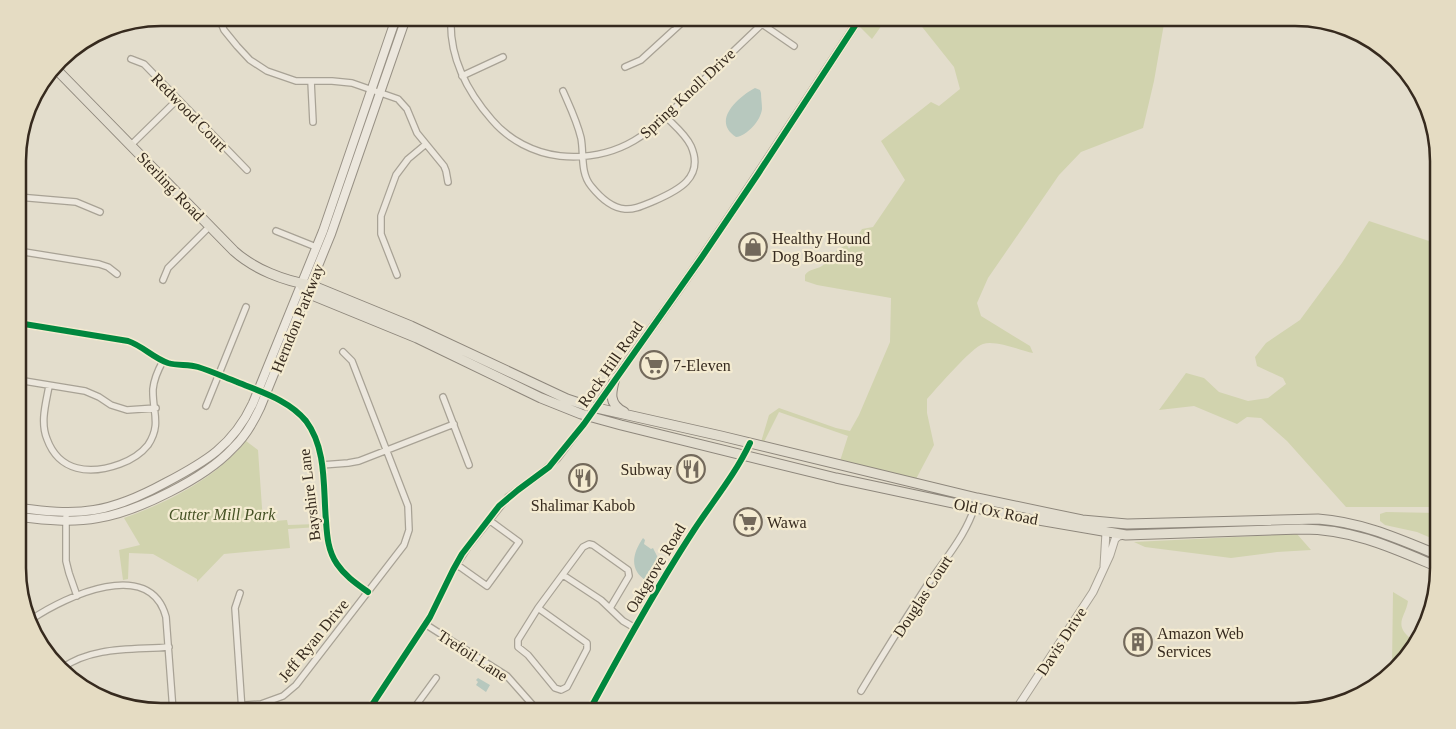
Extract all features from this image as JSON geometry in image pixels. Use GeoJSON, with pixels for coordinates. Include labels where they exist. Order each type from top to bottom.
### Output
{"type":"FeatureCollection","features":[{"type":"Feature","properties":{"kind":"main road","name":"Herndon Parkway"},"geometry":{"type":"LineString","coordinates":[[26,509],[66,512],[95,510],[122,504],[206,461],[238,429],[258,391],[316,247],[393,26]]}},
{"type":"Feature","properties":{"kind":"main road","name":"Herndon Parkway"},"geometry":{"type":"LineString","coordinates":[[26,518],[66,522],[108,517],[135,508],[212,467],[233,449],[245,434],[256,417],[266,394],[334,226],[403,26]]}},
{"type":"Feature","properties":{"kind":"main road","name":"Sterling Road"},"geometry":{"type":"LineString","coordinates":[[60,73],[234,250],[251,264],[301,284]]}},
{"type":"Feature","properties":{"kind":"main road"},"geometry":{"type":"LineString","coordinates":[[301,284],[309,289]]}},
{"type":"Feature","properties":{"kind":"main road","name":"Old Ox Road"},"geometry":{"type":"LineString","coordinates":[[309,289],[411,326],[567,398],[592,412],[633,416],[977,498],[1074,519],[1121,524],[1336,520],[1364,526],[1430,552]]}},
{"type":"Feature","properties":{"kind":"main road","name":"Old Ox Road"},"geometry":{"type":"LineString","coordinates":[[309,289],[557,405],[592,412],[836,478],[975,508],[1125,535],[1302,529],[1329,530],[1371,540],[1430,564]]}},
{"type":"Feature","properties":{"kind":"main road"},"geometry":{"type":"LineString","coordinates":[[616,378],[612,392],[612,402],[618,409],[633,416]]}},
{"type":"Feature","properties":{"kind":"main road"},"geometry":{"type":"LineString","coordinates":[[1106,532],[1113,526],[1121,524]]}},
{"type":"Feature","properties":{"kind":"street"},"geometry":{"type":"LineString","coordinates":[[223,26],[230,38],[259,66],[277,76],[286,79],[342,81],[392,96],[403,103],[410,114],[417,133],[444,166],[448,182]]}},
{"type":"Feature","properties":{"kind":"street","name":"Spring Knoll Drive"},"geometry":{"type":"LineString","coordinates":[[451,26],[452,46],[462,76],[474,97],[496,125],[514,140],[544,153],[566,156],[583,156],[613,150],[644,136],[760,26]]}},
{"type":"Feature","properties":{"kind":"street"},"geometry":{"type":"LineString","coordinates":[[765,26],[794,46]]}},
{"type":"Feature","properties":{"kind":"street","name":"Rock Hill Road"},"geometry":{"type":"LineString","coordinates":[[374,703],[437,605],[456,564],[508,497],[557,459],[592,412],[728,220],[855,26]]}},
{"type":"Feature","properties":{"kind":"street"},"geometry":{"type":"LineString","coordinates":[[625,67],[641,60],[677,27]]}},
{"type":"Feature","properties":{"kind":"street"},"geometry":{"type":"LineString","coordinates":[[462,76],[503,57]]}},
{"type":"Feature","properties":{"kind":"street","name":"Redwood Court"},"geometry":{"type":"LineString","coordinates":[[131,59],[144,64],[247,170]]}},
{"type":"Feature","properties":{"kind":"street"},"geometry":{"type":"LineString","coordinates":[[312,81],[313,122]]}},
{"type":"Feature","properties":{"kind":"street"},"geometry":{"type":"LineString","coordinates":[[563,92],[578,128],[584,171],[588,183],[608,202],[618,208],[632,209],[676,192],[689,179],[694,158],[688,140],[666,117]]}},
{"type":"Feature","properties":{"kind":"street"},"geometry":{"type":"LineString","coordinates":[[131,145],[178,99]]}},
{"type":"Feature","properties":{"kind":"street"},"geometry":{"type":"LineString","coordinates":[[397,275],[381,234],[381,216],[396,175],[408,159],[426,144]]}},
{"type":"Feature","properties":{"kind":"street"},"geometry":{"type":"LineString","coordinates":[[27,198],[76,202],[100,212]]}},
{"type":"Feature","properties":{"kind":"street"},"geometry":{"type":"LineString","coordinates":[[163,280],[168,268],[210,226]]}},
{"type":"Feature","properties":{"kind":"street"},"geometry":{"type":"LineString","coordinates":[[276,231],[316,247]]}},
{"type":"Feature","properties":{"kind":"street"},"geometry":{"type":"LineString","coordinates":[[27,253],[99,264],[108,267],[117,274]]}},
{"type":"Feature","properties":{"kind":"street"},"geometry":{"type":"LineString","coordinates":[[206,406],[246,307]]}},
{"type":"Feature","properties":{"kind":"street","name":"Bayshire Lane"},"geometry":{"type":"LineString","coordinates":[[27,324],[128,341],[143,347],[163,361],[176,365],[196,367],[219,375],[290,406],[305,420],[315,437],[322,465],[329,547],[341,570],[368,592]]}},
{"type":"Feature","properties":{"kind":"street","name":"Jeff Ryan Drive"},"geometry":{"type":"LineString","coordinates":[[264,703],[290,692],[296,685],[400,551],[409,530],[408,506],[352,361],[343,352]]}},
{"type":"Feature","properties":{"kind":"street"},"geometry":{"type":"LineString","coordinates":[[49,386],[44,423],[46,438],[51,449],[61,460],[81,470],[103,470],[136,456],[147,445],[157,422],[153,396],[154,380],[163,361]]}},
{"type":"Feature","properties":{"kind":"street"},"geometry":{"type":"LineString","coordinates":[[26,382],[85,392],[99,397],[111,405],[127,410],[156,408]]}},
{"type":"Feature","properties":{"kind":"street"},"geometry":{"type":"LineString","coordinates":[[443,397],[470,465]]}},
{"type":"Feature","properties":{"kind":"street"},"geometry":{"type":"LineString","coordinates":[[322,465],[348,463],[454,424]]}},
{"type":"Feature","properties":{"kind":"street","name":"Oakgrove Road"},"geometry":{"type":"LineString","coordinates":[[594,703],[648,603],[694,529],[745,454],[750,443]]}},
{"type":"Feature","properties":{"kind":"street","name":"Douglas Court"},"geometry":{"type":"LineString","coordinates":[[862,691],[957,542],[975,508],[977,498]]}},
{"type":"Feature","properties":{"kind":"street"},"geometry":{"type":"LineString","coordinates":[[66,512],[66,561],[77,596]]}},
{"type":"Feature","properties":{"kind":"street"},"geometry":{"type":"LineString","coordinates":[[456,564],[487,586],[518,542],[489,520]]}},
{"type":"Feature","properties":{"kind":"street","name":"Davis Drive"},"geometry":{"type":"LineString","coordinates":[[1104,569],[1106,532]]}},
{"type":"Feature","properties":{"kind":"street","name":"Davis Drive"},"geometry":{"type":"LineString","coordinates":[[1021,702],[1093,592],[1115,539],[1125,535]]}},
{"type":"Feature","properties":{"kind":"street"},"geometry":{"type":"LineString","coordinates":[[538,608],[587,643],[587,649],[564,689],[555,688],[528,655],[518,647],[518,640],[538,608],[583,547],[588,544],[593,545],[626,568],[628,576],[610,608]]}},
{"type":"Feature","properties":{"kind":"street"},"geometry":{"type":"LineString","coordinates":[[563,575],[635,628]]}},
{"type":"Feature","properties":{"kind":"street"},"geometry":{"type":"LineString","coordinates":[[36,617],[77,596],[98,589],[128,584],[146,589],[157,598],[164,610],[169,647],[173,703]]}},
{"type":"Feature","properties":{"kind":"street"},"geometry":{"type":"LineString","coordinates":[[240,593],[235,608],[242,703]]}},
{"type":"Feature","properties":{"kind":"street","name":"Trefoil Lane"},"geometry":{"type":"LineString","coordinates":[[425,624],[507,676],[531,703]]}},
{"type":"Feature","properties":{"kind":"street"},"geometry":{"type":"LineString","coordinates":[[68,665],[92,654],[169,647]]}},
{"type":"Feature","properties":{"kind":"street"},"geometry":{"type":"LineString","coordinates":[[418,703],[436,678]]}},
{"type":"Feature","properties":{"kind":"green space"},"geometry":{"type":"Polygon","coordinates":[[[859,26],[881,26],[872,39],[859,26]]]}},
{"type":"Feature","properties":{"kind":"green space"},"geometry":{"type":"Polygon","coordinates":[[[921,26],[1164,26],[1143,128],[1081,152],[1059,175],[988,278],[977,303],[981,316],[1030,346],[1033,353],[1001,344],[983,344],[971,352],[946,378],[927,399],[927,413],[934,445],[916,479],[840,461],[848,436],[779,412],[764,442],[761,442],[769,415],[779,408],[850,431],[859,415],[890,342],[891,298],[817,285],[805,281],[805,275],[809,271],[822,266],[836,251],[847,245],[849,249],[862,229],[873,227],[905,180],[881,141],[931,102],[939,106],[960,89],[954,67],[921,26]]]}},
{"type":"Feature","properties":{"kind":"green space"},"geometry":{"type":"Polygon","coordinates":[[[1369,221],[1430,241],[1430,507],[1346,507],[1287,441],[1261,418],[1247,417],[1237,424],[1194,406],[1159,410],[1186,373],[1204,378],[1219,392],[1248,401],[1268,398],[1286,384],[1283,378],[1257,366],[1255,357],[1266,343],[1300,320],[1342,263],[1369,221]]]}},
{"type":"Feature","properties":{"kind":"green space","name":"Cutter Mill Park"},"geometry":{"type":"Polygon","coordinates":[[[246,441],[258,450],[263,522],[287,520],[288,525],[318,524],[318,527],[288,529],[290,548],[224,554],[197,582],[197,579],[153,554],[129,553],[128,579],[123,580],[119,550],[140,545],[124,518],[141,512],[191,487],[221,466],[246,441]]]}},
{"type":"Feature","properties":{"kind":"green space"},"geometry":{"type":"Polygon","coordinates":[[[1386,512],[1430,513],[1430,538],[1417,532],[1385,525],[1380,521],[1380,514],[1386,512]]]}},
{"type":"Feature","properties":{"kind":"green space"},"geometry":{"type":"Polygon","coordinates":[[[1297,534],[1311,550],[1231,558],[1145,547],[1134,542],[1297,534]]]}},
{"type":"Feature","properties":{"kind":"green space"},"geometry":{"type":"Polygon","coordinates":[[[1393,592],[1408,601],[1401,624],[1410,638],[1392,661],[1393,592]]]}},
{"type":"Feature","properties":{"kind":"shaded area"},"geometry":{"type":"Polygon","coordinates":[[[755,88],[760,90],[761,93],[761,113],[749,131],[736,137],[729,131],[726,124],[727,117],[735,103],[755,88]]]}},
{"type":"Feature","properties":{"kind":"shaded area"},"geometry":{"type":"Polygon","coordinates":[[[643,538],[645,540],[644,544],[651,549],[653,548],[659,560],[647,581],[637,572],[634,562],[636,550],[643,538]]]}},
{"type":"Feature","properties":{"kind":"shaded area"},"geometry":{"type":"Polygon","coordinates":[[[478,678],[490,685],[486,692],[476,685],[478,678]]]}},
{"type":"Feature","properties":{"kind":"cycle path"},"geometry":{"type":"LineString","coordinates":[[373,703],[430,617],[462,554],[499,506],[549,467],[584,424],[702,257],[855,26]]}},
{"type":"Feature","properties":{"kind":"cycle path"},"geometry":{"type":"LineString","coordinates":[[27,324],[128,341],[163,361],[208,370],[265,393],[291,407],[306,421],[318,444],[323,469],[326,527],[332,554],[337,564],[351,580],[368,592]]}},
{"type":"Feature","properties":{"kind":"cycle path"},"geometry":{"type":"LineString","coordinates":[[594,703],[666,574],[731,477],[750,443]]}},
{"type":"Feature","properties":{"kind":"place","name":"Healthy Hound Dog Boarding"},"geometry":{"type":"Point","coordinates":[753,247]}},
{"type":"Feature","properties":{"kind":"place","name":"7-Eleven"},"geometry":{"type":"Point","coordinates":[654,365]}},
{"type":"Feature","properties":{"kind":"place","name":"Subway"},"geometry":{"type":"Point","coordinates":[691,469]}},
{"type":"Feature","properties":{"kind":"place","name":"Shalimar Kabob"},"geometry":{"type":"Point","coordinates":[583,478]}},
{"type":"Feature","properties":{"kind":"place","name":"Wawa"},"geometry":{"type":"Point","coordinates":[748,522]}},
{"type":"Feature","properties":{"kind":"place","name":"Amazon Web Services"},"geometry":{"type":"Point","coordinates":[1138,642]}}]}
